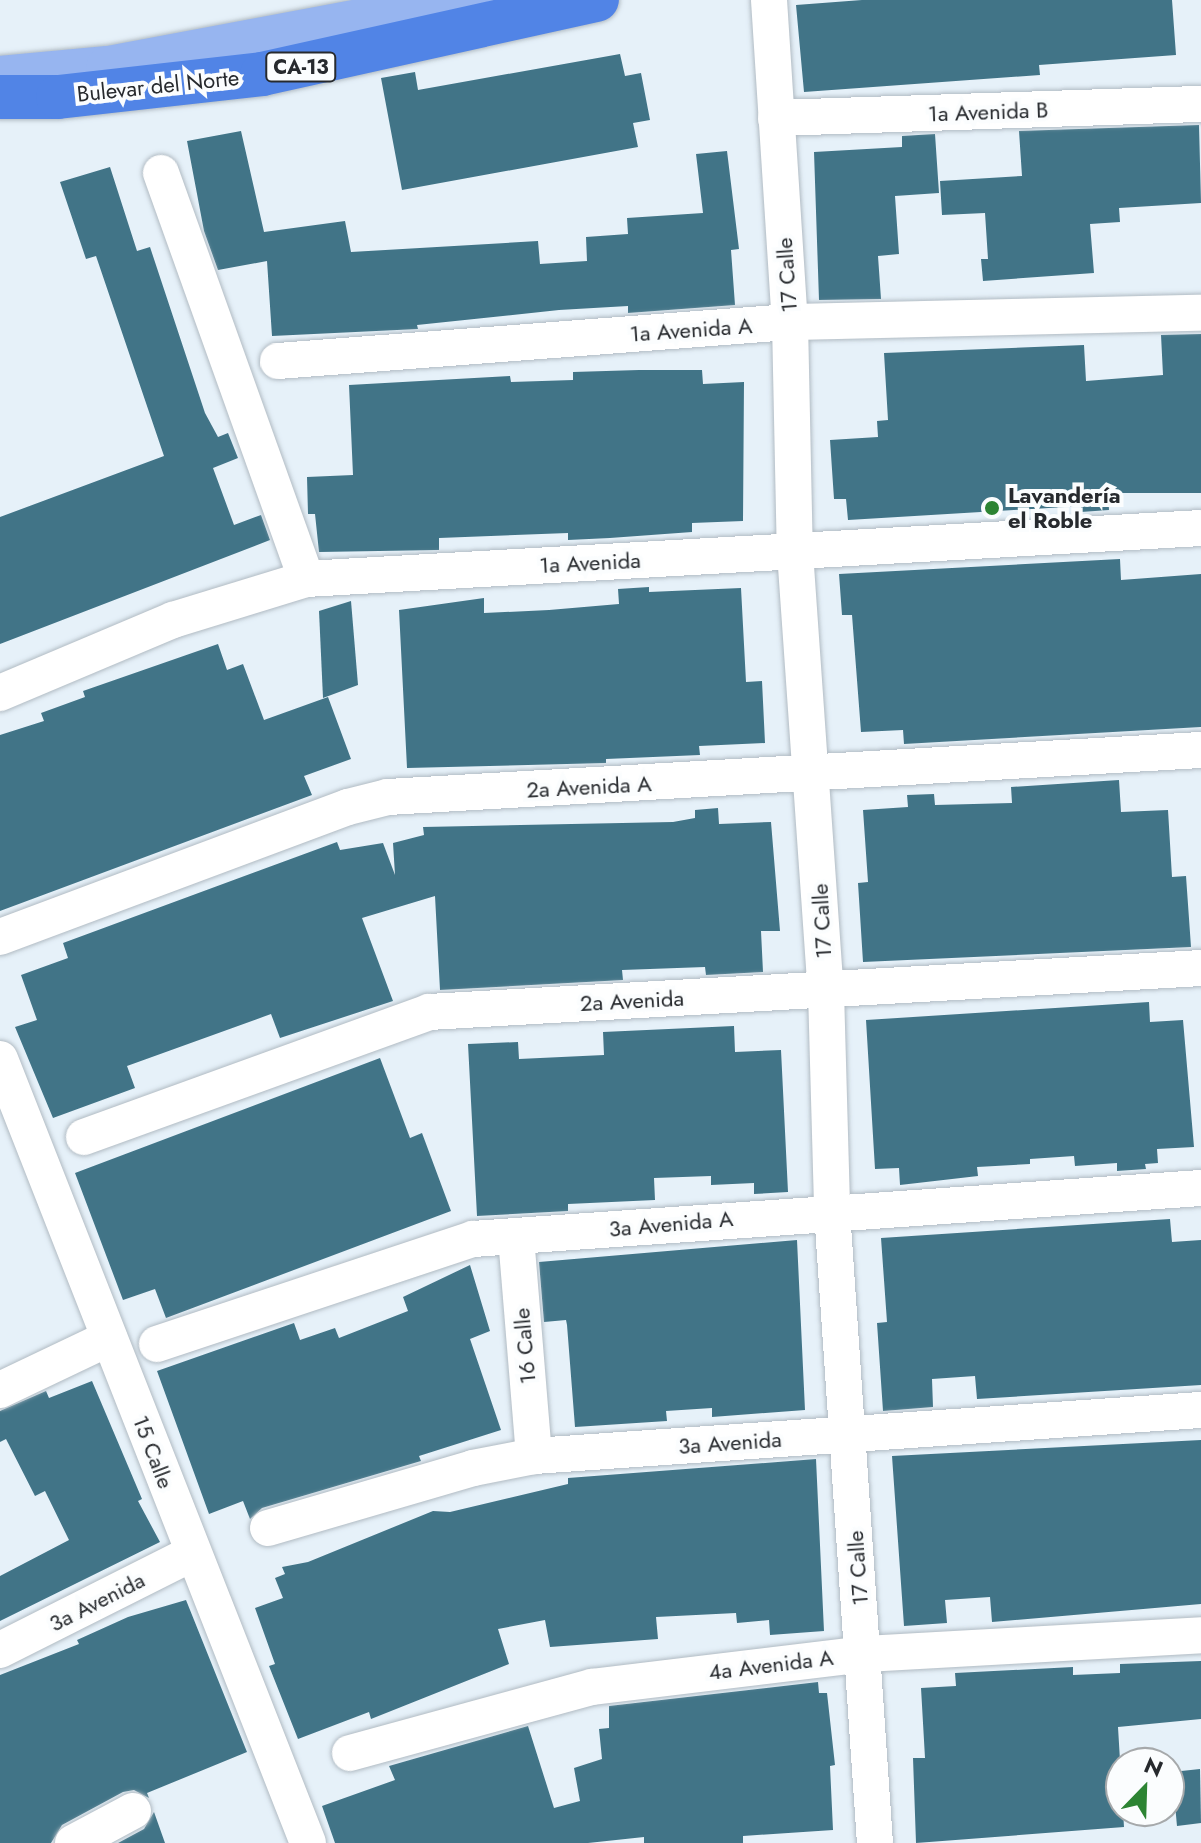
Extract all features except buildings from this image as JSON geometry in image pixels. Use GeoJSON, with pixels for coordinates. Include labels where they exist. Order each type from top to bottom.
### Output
{"type":"FeatureCollection","features":[{"type":"Feature","properties":{"kind":"highway","name":"Bulevar del Norte"},"geometry":{"type":"LineString","coordinates":[[0,97],[58,97],[262,74],[597,0]]}},
{"type":"Feature","properties":{"kind":"main road"},"geometry":{"type":"LineString","coordinates":[[0,78],[108,68],[471,0]]}},
{"type":"Feature","properties":{"kind":"street","name":"17 Calle"},"geometry":{"type":"LineString","coordinates":[[769,0],[790,322],[795,552],[814,776],[826,991],[832,1211],[865,1654],[875,1843]]}},
{"type":"Feature","properties":{"kind":"street","name":"1a Avenida B"},"geometry":{"type":"LineString","coordinates":[[776,118],[1201,104]]}},
{"type":"Feature","properties":{"kind":"street"},"geometry":{"type":"LineString","coordinates":[[161,173],[306,579]]}},
{"type":"Feature","properties":{"kind":"street","name":"1a Avenida A"},"geometry":{"type":"LineString","coordinates":[[278,361],[790,322],[1201,313]]}},
{"type":"Feature","properties":{"kind":"street","name":"1a Avenida"},"geometry":{"type":"LineString","coordinates":[[0,693],[173,620],[306,579],[1201,528]]}},
{"type":"Feature","properties":{"kind":"street","name":"2a Avenida A"},"geometry":{"type":"LineString","coordinates":[[0,937],[348,807],[388,797],[814,776],[1201,750]]}},
{"type":"Feature","properties":{"kind":"street","name":"2a Avenida"},"geometry":{"type":"LineString","coordinates":[[84,1137],[429,1012],[1201,968]]}},
{"type":"Feature","properties":{"kind":"street","name":"15 Calle"},"geometry":{"type":"LineString","coordinates":[[0,1059],[13,1137],[109,1338],[308,1843]]}},
{"type":"Feature","properties":{"kind":"street","name":"3a Avenida A"},"geometry":{"type":"LineString","coordinates":[[157,1344],[473,1239],[832,1211],[1201,1188]]}},
{"type":"Feature","properties":{"kind":"street","name":"16 Calle"},"geometry":{"type":"LineString","coordinates":[[516,1237],[534,1456]]}},
{"type":"Feature","properties":{"kind":"street"},"geometry":{"type":"LineString","coordinates":[[0,1390],[109,1338]]}},
{"type":"Feature","properties":{"kind":"street","name":"3a Avenida"},"geometry":{"type":"LineString","coordinates":[[268,1528],[473,1468],[534,1456],[1201,1410]]}},
{"type":"Feature","properties":{"kind":"street","name":"3a Avenida"},"geometry":{"type":"LineString","coordinates":[[0,1650],[193,1553]]}},
{"type":"Feature","properties":{"kind":"street","name":"4a Avenida A"},"geometry":{"type":"LineString","coordinates":[[350,1753],[592,1687],[865,1654],[1201,1635]]}},
{"type":"Feature","properties":{"kind":"street"},"geometry":{"type":"LineString","coordinates":[[73,1843],[133,1811]]}},
{"type":"Feature","properties":{"kind":"place","name":"Lavandería el Roble"},"geometry":{"type":"Point","coordinates":[992,508]}}]}
